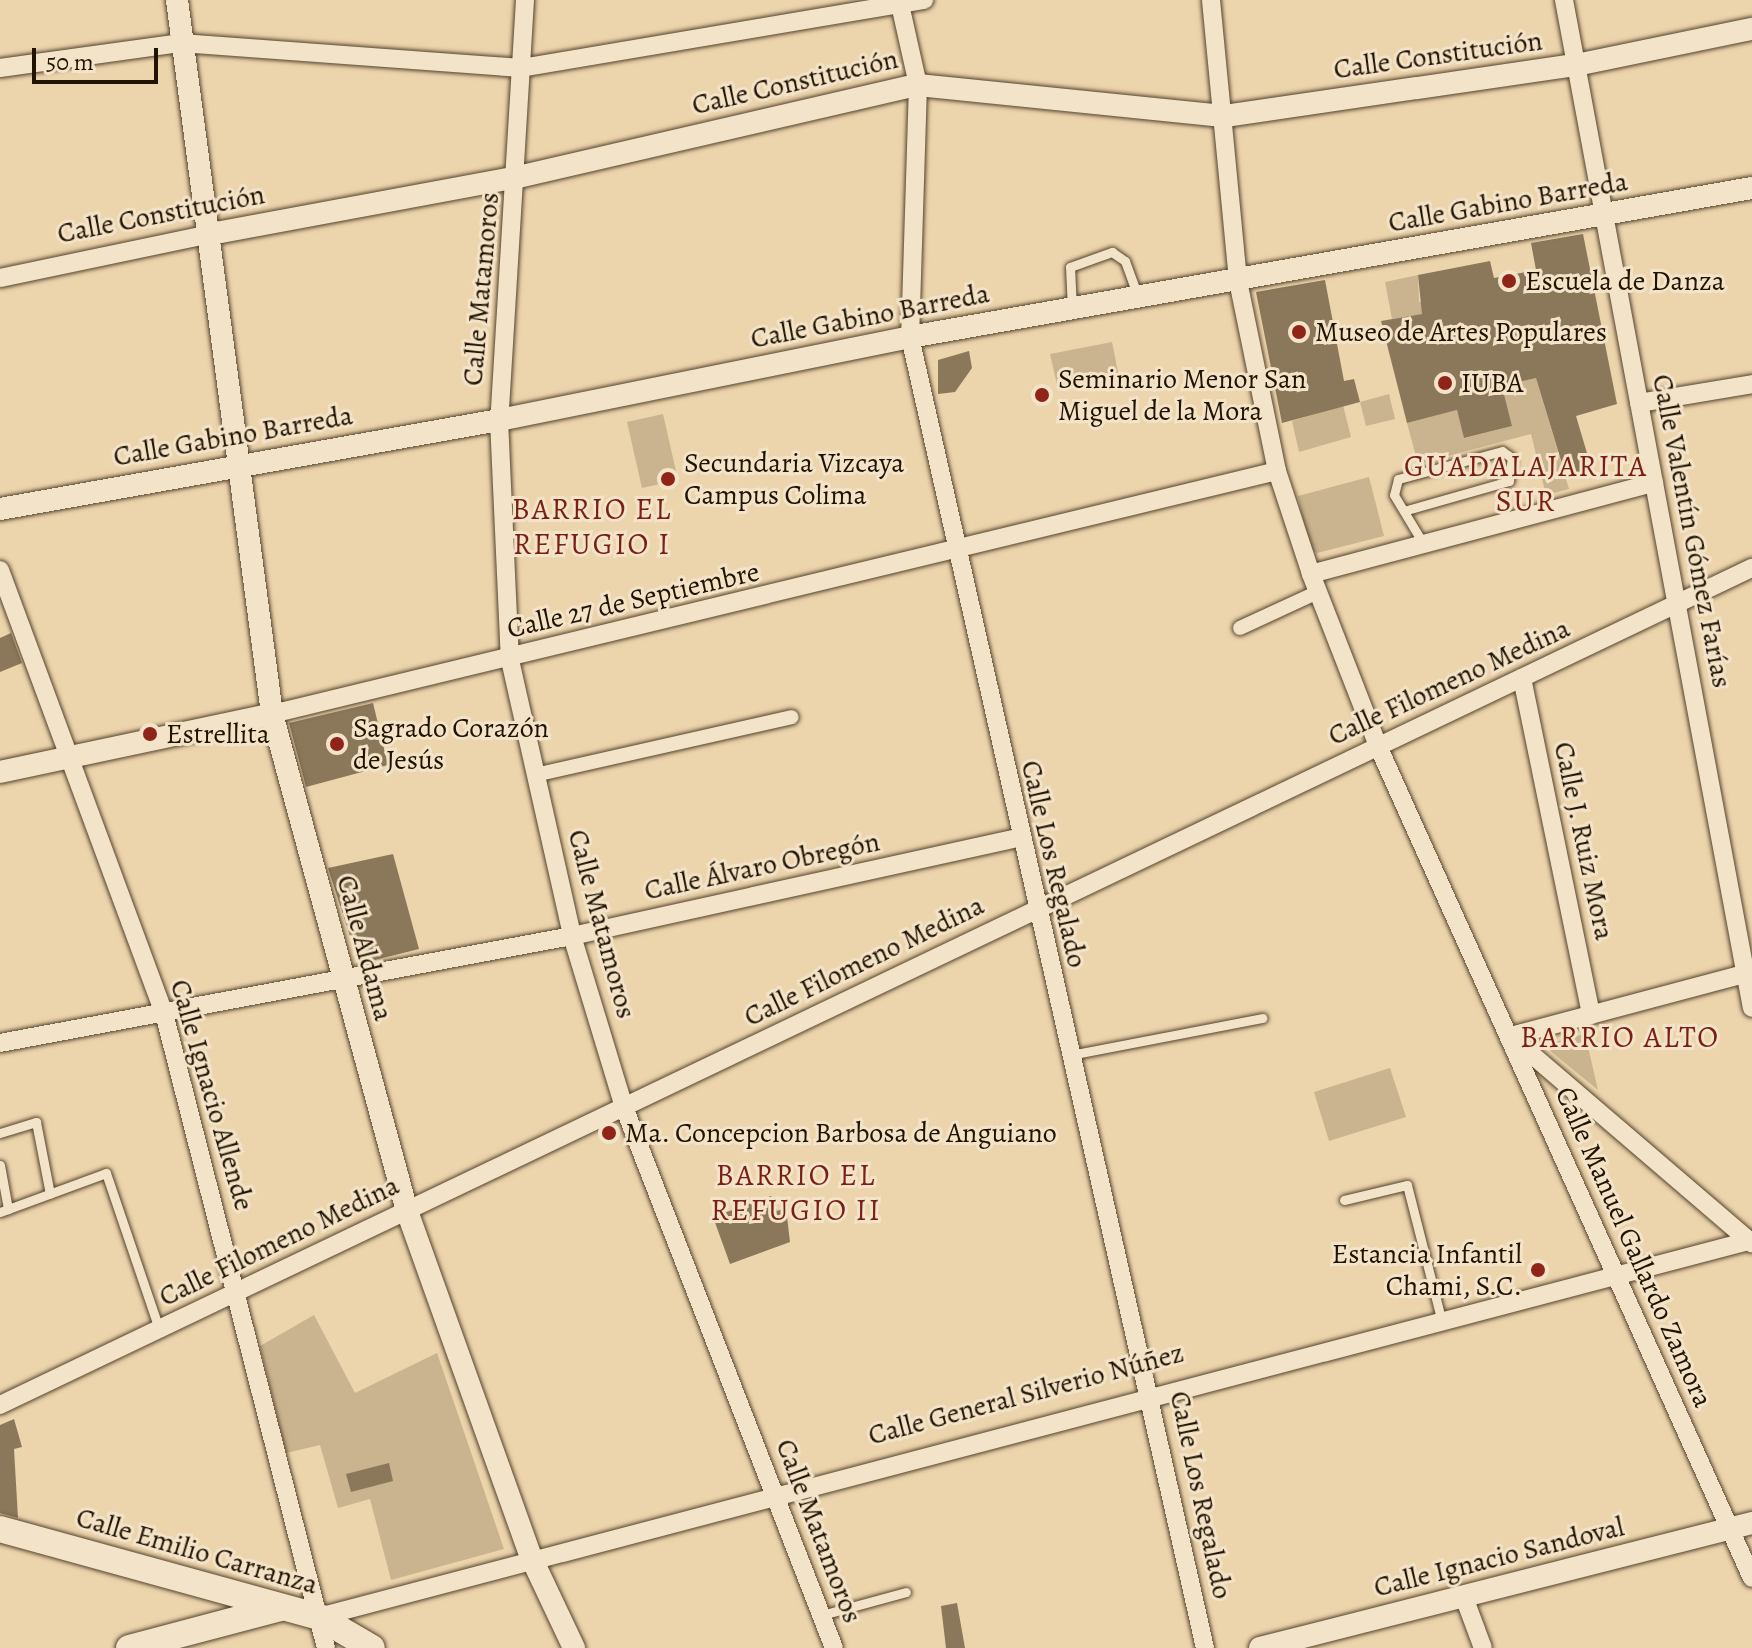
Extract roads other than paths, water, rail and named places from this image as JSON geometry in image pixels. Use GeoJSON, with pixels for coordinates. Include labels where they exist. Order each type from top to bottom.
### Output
{"type":"FeatureCollection","features":[{"type":"Feature","properties":{"kind":"main road","name":"Calle Emilio Carranza"},"geometry":{"type":"LineString","coordinates":[[0,1529],[270,1607],[319,1617],[372,1648]]}},
{"type":"Feature","properties":{"kind":"main road"},"geometry":{"type":"LineString","coordinates":[[129,1648],[270,1607]]}},
{"type":"Feature","properties":{"kind":"street","name":"Calle Aldama"},"geometry":{"type":"LineString","coordinates":[[177,0],[235,464],[272,714],[341,979],[407,1211],[531,1557],[574,1648]]}},
{"type":"Feature","properties":{"kind":"street","name":"Calle Matamoros"},"geometry":{"type":"LineString","coordinates":[[525,0],[518,177],[499,420],[510,660],[572,936],[624,1107],[834,1648]]}},
{"type":"Feature","properties":{"kind":"street"},"geometry":{"type":"LineString","coordinates":[[0,68],[181,43],[521,68],[924,0]]}},
{"type":"Feature","properties":{"kind":"street","name":"Calle Manuel Gallardo Zamora"},"geometry":{"type":"LineString","coordinates":[[1211,0],[1225,116],[1238,281],[1277,471],[1315,583],[1378,746],[1511,1036],[1752,1578]]}},
{"type":"Feature","properties":{"kind":"street","name":"Calle Valentín Gómez Farías"},"geometry":{"type":"LineString","coordinates":[[1564,0],[1749,973],[1752,1008]]}},
{"type":"Feature","properties":{"kind":"street","name":"Calle Los Regalado"},"geometry":{"type":"LineString","coordinates":[[900,2],[918,85],[910,337],[1017,838],[1151,1395],[1205,1648]]}},
{"type":"Feature","properties":{"kind":"street","name":"Calle Constitución"},"geometry":{"type":"LineString","coordinates":[[0,278],[205,235],[518,177],[918,85],[1225,116],[1576,65],[1752,29]]}},
{"type":"Feature","properties":{"kind":"street","name":"Calle Gabino Barreda"},"geometry":{"type":"LineString","coordinates":[[0,509],[235,464],[499,420],[910,337],[1752,188]]}},
{"type":"Feature","properties":{"kind":"street"},"geometry":{"type":"LineString","coordinates":[[1639,403],[1752,384]]}},
{"type":"Feature","properties":{"kind":"street","name":"Calle 27 de Septiembre"},"geometry":{"type":"LineString","coordinates":[[0,772],[67,754],[272,714],[510,660],[958,553],[1277,471]]}},
{"type":"Feature","properties":{"kind":"street"},"geometry":{"type":"LineString","coordinates":[[1240,628],[1315,583],[1423,543],[1654,483]]}},
{"type":"Feature","properties":{"kind":"street","name":"Calle Filomeno Medina"},"geometry":{"type":"LineString","coordinates":[[0,1405],[1752,568]]}},
{"type":"Feature","properties":{"kind":"street","name":"Calle Ignacio Allende"},"geometry":{"type":"LineString","coordinates":[[0,570],[164,1013],[326,1648]]}},
{"type":"Feature","properties":{"kind":"street","name":"Calle J. Ruiz Mora"},"geometry":{"type":"LineString","coordinates":[[1522,678],[1591,1015]]}},
{"type":"Feature","properties":{"kind":"street"},"geometry":{"type":"LineString","coordinates":[[535,775],[792,717]]}},
{"type":"Feature","properties":{"kind":"street","name":"Calle Álvaro Obregón"},"geometry":{"type":"LineString","coordinates":[[0,1043],[572,936],[1017,838]]}},
{"type":"Feature","properties":{"kind":"street"},"geometry":{"type":"LineString","coordinates":[[1511,1036],[1749,973]]}},
{"type":"Feature","properties":{"kind":"street"},"geometry":{"type":"LineString","coordinates":[[1511,1036],[1751,1241]]}},
{"type":"Feature","properties":{"kind":"street","name":"Calle General Silverio Núñez"},"geometry":{"type":"LineString","coordinates":[[319,1617],[776,1492],[1441,1318],[1751,1241]]}},
{"type":"Feature","properties":{"kind":"street","name":"Calle Ignacio Sandoval"},"geometry":{"type":"LineString","coordinates":[[1260,1648],[1752,1523]]}},
{"type":"Feature","properties":{"kind":"street"},"geometry":{"type":"LineString","coordinates":[[1464,1597],[1483,1648]]}},
{"type":"Feature","properties":{"kind":"lane"},"geometry":{"type":"LineString","coordinates":[[1072,309],[1070,267],[1112,252],[1125,261],[1139,297]]}},
{"type":"Feature","properties":{"kind":"lane"},"geometry":{"type":"LineString","coordinates":[[1407,510],[1509,481],[1512,458],[1502,451],[1398,479],[1394,495],[1407,510],[1423,543]]}},
{"type":"Feature","properties":{"kind":"lane"},"geometry":{"type":"LineString","coordinates":[[1070,1055],[1262,1018]]}},
{"type":"Feature","properties":{"kind":"lane"},"geometry":{"type":"LineString","coordinates":[[0,1133],[36,1122],[50,1194]]}},
{"type":"Feature","properties":{"kind":"lane"},"geometry":{"type":"LineString","coordinates":[[0,1165],[4,1210],[106,1173],[159,1329]]}},
{"type":"Feature","properties":{"kind":"lane"},"geometry":{"type":"LineString","coordinates":[[1344,1200],[1407,1185],[1441,1318]]}},
{"type":"Feature","properties":{"kind":"lane"},"geometry":{"type":"LineString","coordinates":[[822,1615],[906,1592]]}},
{"type":"Feature","properties":{"kind":"place","name":"Escuela de Danza"},"geometry":{"type":"Point","coordinates":[1509,281]}},
{"type":"Feature","properties":{"kind":"place","name":"Museo de Artes Populares"},"geometry":{"type":"Point","coordinates":[1299,332]}},
{"type":"Feature","properties":{"kind":"place","name":"IUBA"},"geometry":{"type":"Point","coordinates":[1445,383]}},
{"type":"Feature","properties":{"kind":"place","name":"Seminario Menor San Miguel de la Mora"},"geometry":{"type":"Point","coordinates":[1042,395]}},
{"type":"Feature","properties":{"kind":"place","name":"Secundaria Vizcaya Campus Colima"},"geometry":{"type":"Point","coordinates":[668,479]}},
{"type":"Feature","properties":{"kind":"place","name":"Estrellita"},"geometry":{"type":"Point","coordinates":[150,734]}},
{"type":"Feature","properties":{"kind":"place","name":"Sagrado Corazón de Jesús"},"geometry":{"type":"Point","coordinates":[337,744]}},
{"type":"Feature","properties":{"kind":"place","name":"Ma. Concepcion Barbosa de Anguiano"},"geometry":{"type":"Point","coordinates":[609,1133]}},
{"type":"Feature","properties":{"kind":"place","name":"Estancia Infantil Chami, S.C."},"geometry":{"type":"Point","coordinates":[1538,1270]}},
{"type":"Feature","properties":{"kind":"district","name":"GUADALAJARITA SUR"},"geometry":{"type":"Point","coordinates":[1526,483]}},
{"type":"Feature","properties":{"kind":"district","name":"BARRIO EL REFUGIO I"},"geometry":{"type":"Point","coordinates":[592,526]}},
{"type":"Feature","properties":{"kind":"district","name":"BARRIO ALTO"},"geometry":{"type":"Point","coordinates":[1620,1037]}},
{"type":"Feature","properties":{"kind":"district","name":"BARRIO EL REFUGIO II"},"geometry":{"type":"Point","coordinates":[796,1192]}}]}
